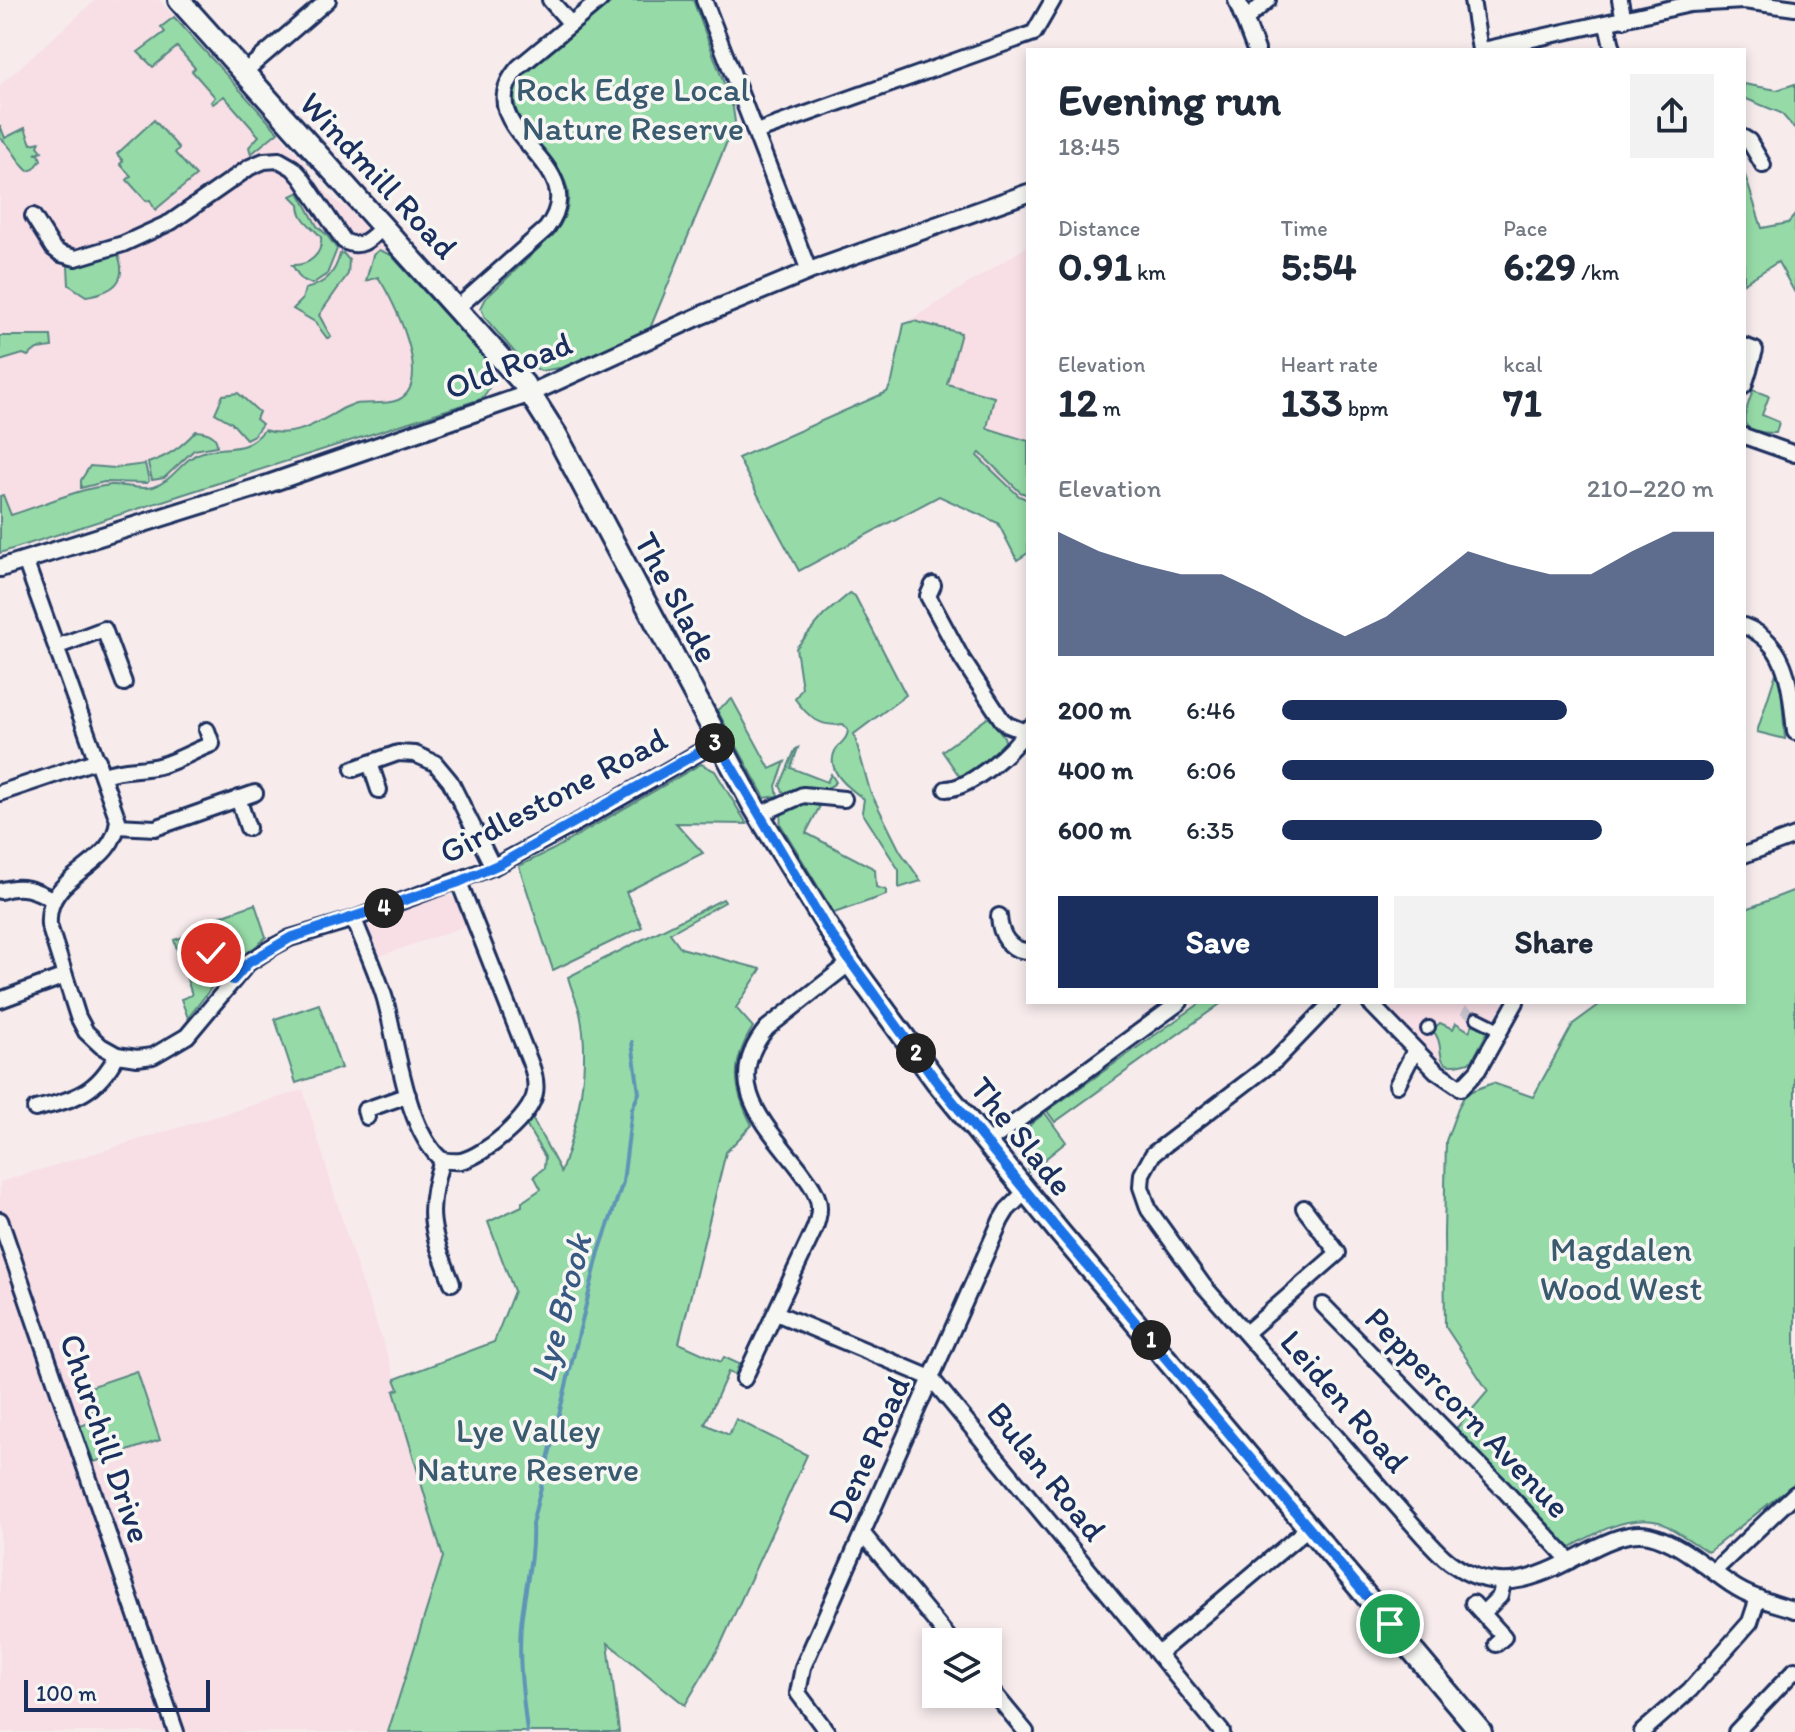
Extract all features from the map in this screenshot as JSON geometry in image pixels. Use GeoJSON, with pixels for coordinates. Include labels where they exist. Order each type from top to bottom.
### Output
{"type":"FeatureCollection","features":[{"type":"Feature","properties":{"kind":"main road","name":"Windmill Road"},"geometry":{"type":"LineString","coordinates":[[179,0],[531,393]]}},
{"type":"Feature","properties":{"kind":"main road","name":"The Slade"},"geometry":{"type":"LineString","coordinates":[[531,393],[717,742],[758,815],[850,963],[929,1071],[1026,1191],[1481,1732]]}},
{"type":"Feature","properties":{"kind":"street"},"geometry":{"type":"LineString","coordinates":[[243,73],[328,0]]}},
{"type":"Feature","properties":{"kind":"street"},"geometry":{"type":"LineString","coordinates":[[550,0],[571,24]]}},
{"type":"Feature","properties":{"kind":"street"},"geometry":{"type":"LineString","coordinates":[[457,308],[546,229],[555,217],[559,192],[555,179],[514,128],[507,114],[505,89],[519,67],[600,0]]}},
{"type":"Feature","properties":{"kind":"street"},"geometry":{"type":"LineString","coordinates":[[704,0],[809,271]]}},
{"type":"Feature","properties":{"kind":"street"},"geometry":{"type":"LineString","coordinates":[[756,132],[1034,33],[1053,0]]}},
{"type":"Feature","properties":{"kind":"street"},"geometry":{"type":"LineString","coordinates":[[1237,0],[1255,48]]}},
{"type":"Feature","properties":{"kind":"street"},"geometry":{"type":"LineString","coordinates":[[1245,20],[1268,0]]}},
{"type":"Feature","properties":{"kind":"street"},"geometry":{"type":"LineString","coordinates":[[1472,0],[1481,48]]}},
{"type":"Feature","properties":{"kind":"street"},"geometry":{"type":"LineString","coordinates":[[1620,0],[1624,20]]}},
{"type":"Feature","properties":{"kind":"street"},"geometry":{"type":"LineString","coordinates":[[1491,48],[1690,4],[1744,1],[1795,8]]}},
{"type":"Feature","properties":{"kind":"street"},"geometry":{"type":"LineString","coordinates":[[1607,24],[1613,48]]}},
{"type":"Feature","properties":{"kind":"street"},"geometry":{"type":"LineString","coordinates":[[1746,139],[1763,165]]}},
{"type":"Feature","properties":{"kind":"street"},"geometry":{"type":"LineString","coordinates":[[33,216],[53,248],[76,258],[123,244],[171,222],[250,167],[279,160],[293,168],[309,187],[344,241],[353,245],[364,243],[383,227]]}},
{"type":"Feature","properties":{"kind":"street","name":"Old Road"},"geometry":{"type":"LineString","coordinates":[[0,568],[262,486],[531,393],[702,315],[809,271],[1026,194]]}},
{"type":"Feature","properties":{"kind":"street"},"geometry":{"type":"LineString","coordinates":[[1746,347],[1755,350],[1746,379]]}},
{"type":"Feature","properties":{"kind":"street"},"geometry":{"type":"LineString","coordinates":[[1746,437],[1795,454]]}},
{"type":"Feature","properties":{"kind":"street"},"geometry":{"type":"LineString","coordinates":[[25,560],[117,814],[117,826],[105,852],[67,880],[53,900],[49,925],[83,1027],[101,1046],[117,1055],[99,1082],[85,1093],[35,1109]]}},
{"type":"Feature","properties":{"kind":"street"},"geometry":{"type":"LineString","coordinates":[[933,585],[928,596],[962,659],[1002,720],[1026,731]]}},
{"type":"Feature","properties":{"kind":"street"},"geometry":{"type":"LineString","coordinates":[[1746,627],[1770,643],[1785,665],[1795,732]]}},
{"type":"Feature","properties":{"kind":"street"},"geometry":{"type":"LineString","coordinates":[[56,647],[104,629],[124,683]]}},
{"type":"Feature","properties":{"kind":"street"},"geometry":{"type":"LineString","coordinates":[[104,775],[126,769],[157,767],[212,744],[207,730]]}},
{"type":"Feature","properties":{"kind":"street"},"geometry":{"type":"LineString","coordinates":[[946,789],[962,786],[985,770],[1010,751],[1026,732]]}},
{"type":"Feature","properties":{"kind":"street","name":"Girdlestone Road"},"geometry":{"type":"LineString","coordinates":[[117,1055],[147,1057],[172,1047],[197,1025],[248,963],[290,938],[354,919],[493,867],[717,742]]}},
{"type":"Feature","properties":{"kind":"street"},"geometry":{"type":"LineString","coordinates":[[353,769],[392,754],[404,753],[415,754],[435,763],[450,781],[493,867]]}},
{"type":"Feature","properties":{"kind":"street"},"geometry":{"type":"LineString","coordinates":[[0,793],[98,760]]}},
{"type":"Feature","properties":{"kind":"street"},"geometry":{"type":"LineString","coordinates":[[370,763],[379,790]]}},
{"type":"Feature","properties":{"kind":"street"},"geometry":{"type":"LineString","coordinates":[[117,826],[155,828],[255,793]]}},
{"type":"Feature","properties":{"kind":"street"},"geometry":{"type":"LineString","coordinates":[[758,815],[803,795],[844,799]]}},
{"type":"Feature","properties":{"kind":"street"},"geometry":{"type":"LineString","coordinates":[[238,798],[248,828]]}},
{"type":"Feature","properties":{"kind":"street"},"geometry":{"type":"LineString","coordinates":[[1746,854],[1795,836]]}},
{"type":"Feature","properties":{"kind":"street"},"geometry":{"type":"LineString","coordinates":[[354,919],[385,999],[408,1095],[424,1137],[442,1160],[462,1161],[494,1142],[522,1119],[535,1093],[533,1071],[459,882]]}},
{"type":"Feature","properties":{"kind":"street"},"geometry":{"type":"LineString","coordinates":[[0,891],[25,887],[53,900]]}},
{"type":"Feature","properties":{"kind":"street"},"geometry":{"type":"LineString","coordinates":[[999,916],[999,927],[1011,945],[1019,951],[1026,951]]}},
{"type":"Feature","properties":{"kind":"street"},"geometry":{"type":"LineString","coordinates":[[204,931],[215,963],[233,980]]}},
{"type":"Feature","properties":{"kind":"street"},"geometry":{"type":"LineString","coordinates":[[744,1379],[819,1216],[820,1204],[811,1184],[751,1104],[747,1084],[749,1060],[767,1028],[850,963]]}},
{"type":"Feature","properties":{"kind":"street"},"geometry":{"type":"LineString","coordinates":[[0,1000],[65,976]]}},
{"type":"Feature","properties":{"kind":"street"},"geometry":{"type":"LineString","coordinates":[[987,1143],[1177,1004]]}},
{"type":"Feature","properties":{"kind":"street","name":"Leiden Road"},"geometry":{"type":"LineString","coordinates":[[1330,1004],[1261,1073],[1153,1154],[1142,1174],[1141,1187],[1149,1210],[1188,1265],[1423,1536],[1452,1564],[1480,1580],[1503,1583]]}},
{"type":"Feature","properties":{"kind":"street"},"geometry":{"type":"LineString","coordinates":[[1371,1004],[1436,1071],[1461,1088],[1478,1070],[1515,1004]]}},
{"type":"Feature","properties":{"kind":"street"},"geometry":{"type":"LineString","coordinates":[[1477,1018],[1493,1026]]}},
{"type":"Feature","properties":{"kind":"street"},"geometry":{"type":"LineString","coordinates":[[1397,1085],[1415,1050]]}},
{"type":"Feature","properties":{"kind":"street"},"geometry":{"type":"LineString","coordinates":[[367,1117],[365,1110],[408,1095]]}},
{"type":"Feature","properties":{"kind":"street"},"geometry":{"type":"LineString","coordinates":[[442,1160],[431,1194],[430,1214],[434,1235],[452,1283]]}},
{"type":"Feature","properties":{"kind":"street","name":"Dene Road"},"geometry":{"type":"LineString","coordinates":[[827,1732],[801,1700],[798,1684],[1001,1220],[1026,1191]]}},
{"type":"Feature","properties":{"kind":"street"},"geometry":{"type":"LineString","coordinates":[[1246,1333],[1338,1253],[1304,1208]]}},
{"type":"Feature","properties":{"kind":"street","name":"Churchill Drive"},"geometry":{"type":"LineString","coordinates":[[0,1220],[176,1732]]}},
{"type":"Feature","properties":{"kind":"street","name":"Peppercorn Avenue"},"geometry":{"type":"LineString","coordinates":[[1323,1305],[1570,1561]]}},
{"type":"Feature","properties":{"kind":"street","name":"Bulan Road"},"geometry":{"type":"LineString","coordinates":[[776,1313],[931,1378],[1222,1732]]}},
{"type":"Feature","properties":{"kind":"street"},"geometry":{"type":"LineString","coordinates":[[1715,1570],[1795,1494]]}},
{"type":"Feature","properties":{"kind":"street"},"geometry":{"type":"LineString","coordinates":[[1158,1654],[1308,1528]]}},
{"type":"Feature","properties":{"kind":"street"},"geometry":{"type":"LineString","coordinates":[[863,1534],[940,1628]]}},
{"type":"Feature","properties":{"kind":"street"},"geometry":{"type":"LineString","coordinates":[[1496,1644],[1504,1637],[1478,1608],[1500,1596],[1503,1583],[1531,1577],[1625,1536],[1648,1535],[1670,1544],[1715,1570],[1732,1585],[1758,1598],[1795,1610]]}},
{"type":"Feature","properties":{"kind":"street"},"geometry":{"type":"LineString","coordinates":[[1642,1732],[1690,1690],[1750,1622],[1758,1598]]}},
{"type":"Feature","properties":{"kind":"street"},"geometry":{"type":"LineString","coordinates":[[1736,1732],[1795,1670]]}},
{"type":"Feature","properties":{"kind":"street"},"geometry":{"type":"LineString","coordinates":[[1002,1703],[1026,1732]]}},
{"type":"Feature","properties":{"kind":"shaded area"},"geometry":{"type":"Polygon","coordinates":[[[96,0],[159,0],[307,165],[310,175],[333,199],[348,209],[391,255],[486,359],[493,373],[487,393],[481,399],[0,553],[0,85],[96,0]]]}},
{"type":"Feature","properties":{"kind":"shaded area"},"geometry":{"type":"Polygon","coordinates":[[[1026,247],[1026,554],[1017,560],[998,523],[939,496],[878,529],[743,469],[738,458],[887,392],[892,382],[904,324],[1026,247]]]}},
{"type":"Feature","properties":{"kind":"shaded area"},"geometry":{"type":"Polygon","coordinates":[[[446,892],[459,903],[468,925],[374,958],[366,937],[370,919],[446,892]]]}},
{"type":"Feature","properties":{"kind":"shaded area"},"geometry":{"type":"Polygon","coordinates":[[[1379,1004],[1503,1004],[1472,1061],[1449,1065],[1435,1058],[1379,1004]]]}},
{"type":"Feature","properties":{"kind":"shaded area"},"geometry":{"type":"Polygon","coordinates":[[[303,1090],[352,1253],[399,1389],[394,1391],[443,1557],[388,1732],[0,1732],[0,1182],[303,1090]]]}},
{"type":"Feature","properties":{"kind":"green space","name":"Rock Edge Local Nature Reserve"},"geometry":{"type":"Polygon","coordinates":[[[614,0],[693,0],[733,108],[735,122],[649,331],[565,367],[541,371],[523,362],[485,318],[481,308],[486,298],[554,234],[567,210],[568,189],[559,171],[520,120],[514,101],[518,80],[614,0]]]}},
{"type":"Feature","properties":{"kind":"green space"},"geometry":{"type":"Polygon","coordinates":[[[174,17],[278,132],[251,154],[249,147],[259,136],[224,96],[213,104],[211,102],[215,97],[192,71],[195,68],[177,47],[153,67],[138,52],[165,32],[161,27],[174,17]]]}},
{"type":"Feature","properties":{"kind":"green space"},"geometry":{"type":"Polygon","coordinates":[[[1746,84],[1777,90],[1795,84],[1795,129],[1781,113],[1746,99],[1746,84]]]}},
{"type":"Feature","properties":{"kind":"green space"},"geometry":{"type":"Polygon","coordinates":[[[154,120],[179,148],[175,153],[196,176],[155,210],[150,200],[146,201],[127,180],[131,176],[120,164],[123,161],[117,154],[154,120]]]}},
{"type":"Feature","properties":{"kind":"green space"},"geometry":{"type":"Polygon","coordinates":[[[0,125],[5,138],[25,128],[31,144],[40,142],[38,146],[42,151],[35,154],[39,154],[41,160],[34,169],[28,171],[24,168],[0,138],[0,125]]]}},
{"type":"Feature","properties":{"kind":"green space"},"geometry":{"type":"Polygon","coordinates":[[[1746,178],[1762,228],[1788,223],[1795,215],[1795,293],[1778,262],[1746,282],[1746,178]]]}},
{"type":"Feature","properties":{"kind":"green space"},"geometry":{"type":"Polygon","coordinates":[[[299,192],[317,226],[337,249],[327,274],[312,284],[301,279],[292,265],[314,258],[321,243],[321,237],[304,219],[299,204],[291,196],[299,192]]]}},
{"type":"Feature","properties":{"kind":"green space"},"geometry":{"type":"Polygon","coordinates":[[[379,250],[391,255],[492,366],[491,384],[481,399],[0,553],[0,496],[3,495],[11,515],[98,487],[153,487],[167,480],[196,455],[243,446],[264,430],[296,431],[350,405],[398,400],[408,391],[413,377],[412,359],[401,321],[385,288],[378,277],[366,281],[373,255],[379,250]]]}},
{"type":"Feature","properties":{"kind":"green space"},"geometry":{"type":"Polygon","coordinates":[[[117,252],[120,278],[111,288],[86,296],[69,285],[68,266],[117,252]]]}},
{"type":"Feature","properties":{"kind":"green space"},"geometry":{"type":"Polygon","coordinates":[[[343,253],[349,260],[348,274],[319,315],[331,337],[327,338],[315,322],[293,309],[302,300],[305,289],[328,277],[343,253]]]}},
{"type":"Feature","properties":{"kind":"green space"},"geometry":{"type":"Polygon","coordinates":[[[914,321],[961,333],[947,384],[994,397],[987,428],[1026,440],[1026,494],[980,453],[977,456],[1026,499],[1026,554],[1017,560],[998,523],[939,496],[799,571],[738,458],[887,392],[892,382],[904,324],[914,321]]]}},
{"type":"Feature","properties":{"kind":"green space"},"geometry":{"type":"Polygon","coordinates":[[[0,336],[51,336],[52,347],[37,349],[28,356],[23,354],[0,361],[0,336]]]}},
{"type":"Feature","properties":{"kind":"green space"},"geometry":{"type":"Polygon","coordinates":[[[1753,390],[1769,396],[1762,415],[1779,422],[1776,433],[1748,428],[1746,410],[1753,390]]]}},
{"type":"Feature","properties":{"kind":"green space"},"geometry":{"type":"Polygon","coordinates":[[[238,393],[259,412],[256,419],[262,424],[254,435],[246,439],[232,423],[215,413],[223,395],[238,393]]]}},
{"type":"Feature","properties":{"kind":"green space"},"geometry":{"type":"Polygon","coordinates":[[[196,431],[213,436],[217,446],[194,450],[164,478],[152,480],[148,463],[174,450],[196,431]]]}},
{"type":"Feature","properties":{"kind":"green space"},"geometry":{"type":"Polygon","coordinates":[[[145,464],[147,483],[104,482],[81,488],[81,480],[90,466],[115,468],[145,464]]]}},
{"type":"Feature","properties":{"kind":"green space"},"geometry":{"type":"Polygon","coordinates":[[[850,593],[855,596],[906,695],[854,734],[870,791],[900,851],[921,881],[899,888],[899,870],[862,812],[864,799],[840,779],[833,766],[835,751],[848,729],[843,724],[816,720],[795,699],[802,688],[796,648],[824,615],[850,593]]]}},
{"type":"Feature","properties":{"kind":"green space"},"geometry":{"type":"Polygon","coordinates":[[[1776,673],[1781,686],[1785,739],[1757,732],[1776,673]]]}},
{"type":"Feature","properties":{"kind":"green space"},"geometry":{"type":"Polygon","coordinates":[[[732,699],[770,769],[785,762],[776,786],[778,796],[765,798],[717,710],[732,699]]]}},
{"type":"Feature","properties":{"kind":"green space"},"geometry":{"type":"Polygon","coordinates":[[[989,717],[1004,737],[1007,748],[965,777],[960,777],[942,751],[989,717]]]}},
{"type":"Feature","properties":{"kind":"green space"},"geometry":{"type":"Polygon","coordinates":[[[798,748],[791,768],[827,782],[831,774],[836,782],[825,788],[801,787],[784,793],[780,786],[798,748]]]}},
{"type":"Feature","properties":{"kind":"green space"},"geometry":{"type":"Polygon","coordinates":[[[701,764],[715,771],[747,824],[676,823],[703,853],[626,892],[642,927],[553,970],[519,866],[701,764]]]}},
{"type":"Feature","properties":{"kind":"green space"},"geometry":{"type":"Polygon","coordinates":[[[803,803],[820,806],[806,833],[875,869],[876,887],[886,890],[886,895],[834,913],[781,825],[783,812],[803,803]]]}},
{"type":"Feature","properties":{"kind":"green space","name":"Magdalen Wood West"},"geometry":{"type":"Polygon","coordinates":[[[1795,890],[1795,1483],[1708,1552],[1664,1524],[1647,1520],[1622,1523],[1564,1551],[1454,1431],[1488,1391],[1445,1326],[1446,1141],[1466,1093],[1493,1083],[1533,1097],[1573,1024],[1600,1004],[1746,1004],[1746,909],[1795,890]]]}},
{"type":"Feature","properties":{"kind":"green space","name":"Lye Valley Nature Reserve"},"geometry":{"type":"Polygon","coordinates":[[[723,899],[725,902],[670,933],[681,948],[761,969],[736,1008],[753,1027],[740,1052],[737,1076],[741,1100],[752,1125],[726,1152],[679,1343],[721,1362],[724,1357],[739,1364],[735,1375],[728,1372],[705,1424],[729,1435],[736,1419],[807,1455],[720,1646],[685,1705],[608,1643],[619,1732],[388,1732],[443,1557],[394,1391],[399,1389],[395,1379],[494,1342],[514,1291],[488,1222],[522,1206],[522,1202],[541,1189],[534,1176],[544,1168],[545,1157],[525,1123],[531,1116],[561,1172],[573,1134],[581,1093],[584,1052],[580,1013],[568,977],[723,899]]]}},
{"type":"Feature","properties":{"kind":"green space"},"geometry":{"type":"Polygon","coordinates":[[[255,904],[266,937],[239,958],[221,960],[218,950],[221,940],[215,918],[255,904]]]}},
{"type":"Feature","properties":{"kind":"green space"},"geometry":{"type":"Polygon","coordinates":[[[190,935],[206,967],[185,974],[174,940],[190,935]]]}},
{"type":"Feature","properties":{"kind":"green space"},"geometry":{"type":"Polygon","coordinates":[[[208,968],[215,976],[215,983],[188,1018],[181,999],[192,995],[186,976],[208,968]]]}},
{"type":"Feature","properties":{"kind":"green space"},"geometry":{"type":"Polygon","coordinates":[[[319,1004],[341,1068],[296,1083],[275,1019],[319,1004]]]}},
{"type":"Feature","properties":{"kind":"green space"},"geometry":{"type":"Polygon","coordinates":[[[1199,1004],[1220,1004],[1055,1122],[1047,1111],[1199,1004]]]}},
{"type":"Feature","properties":{"kind":"green space"},"geometry":{"type":"Polygon","coordinates":[[[1476,1019],[1489,1029],[1472,1061],[1458,1065],[1444,1062],[1432,1030],[1440,1023],[1453,1029],[1456,1023],[1469,1031],[1476,1019]]]}},
{"type":"Feature","properties":{"kind":"green space"},"geometry":{"type":"Polygon","coordinates":[[[1045,1113],[1066,1142],[1029,1172],[1022,1138],[1031,1124],[1045,1113]]]}},
{"type":"Feature","properties":{"kind":"green space"},"geometry":{"type":"Polygon","coordinates":[[[137,1371],[160,1440],[94,1462],[80,1426],[95,1421],[84,1389],[137,1371]]]}},
{"type":"Feature","properties":{"kind":"waterway","name":"Lye Brook"},"geometry":{"type":"LineString","coordinates":[[527,1732],[520,1638],[532,1549],[532,1524],[599,1252],[623,1182],[632,1109],[639,1093],[632,1042]]}},
{"type":"Feature","properties":{"kind":"tunnel"},"geometry":{"type":"LineString","coordinates":[[1463,1010],[1477,1018]]}},
{"type":"Feature","properties":{"kind":"route"},"geometry":{"type":"LineString","coordinates":[[211,953],[215,963],[233,980],[248,963],[290,938],[459,882],[502,863],[717,742],[825,926],[937,1082],[1060,1233],[1390,1624]]}}]}
